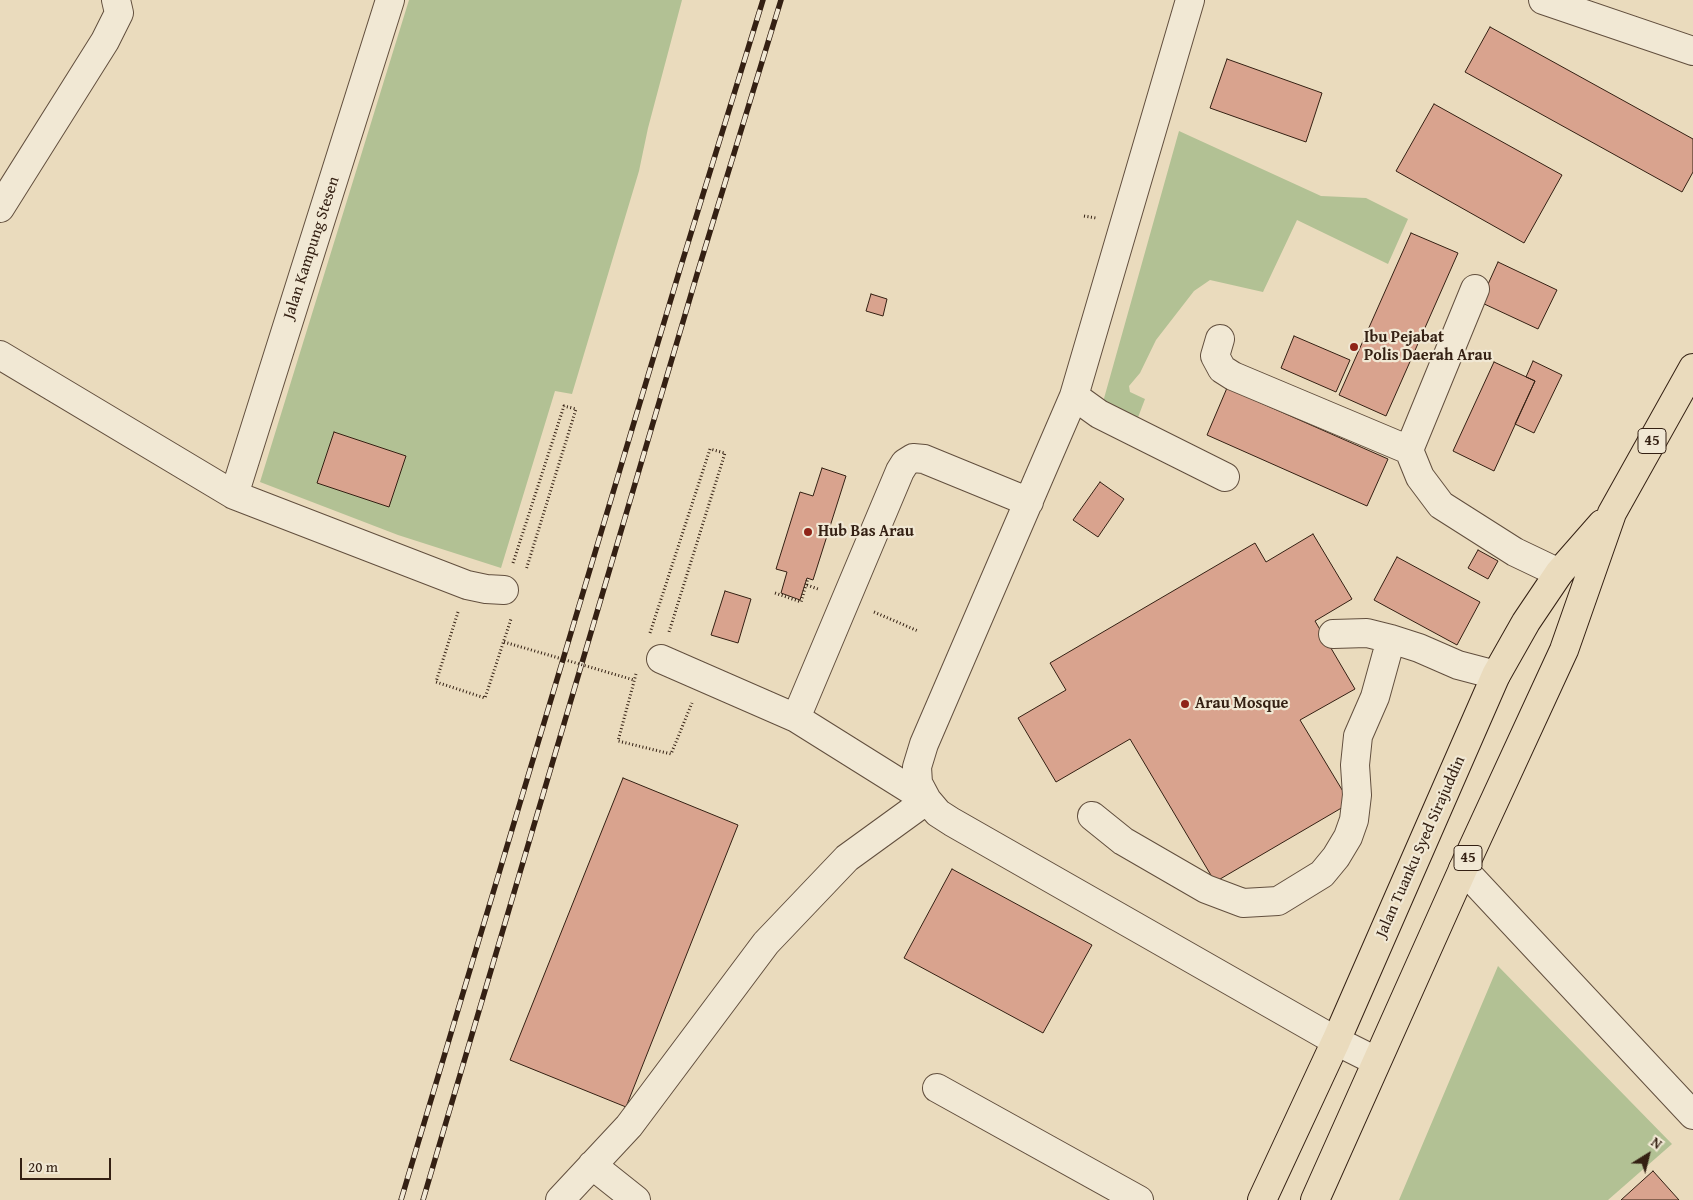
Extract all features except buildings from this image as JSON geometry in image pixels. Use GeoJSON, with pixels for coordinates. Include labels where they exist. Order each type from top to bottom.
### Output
{"type":"FeatureCollection","features":[{"type":"Feature","properties":{"kind":"highway","name":"Jalan Tuanku Syed Sirajuddin"},"geometry":{"type":"LineString","coordinates":[[1315,1200],[1376,1061],[1564,650],[1612,513],[1693,368]]}},
{"type":"Feature","properties":{"kind":"highway","name":"Jalan Tuanku Syed Sirajuddin"},"geometry":{"type":"LineString","coordinates":[[1262,1200],[1336,1041],[1496,675],[1526,622],[1559,573],[1612,513]]}},
{"type":"Feature","properties":{"kind":"street"},"geometry":{"type":"LineString","coordinates":[[0,208],[104,41],[119,13],[116,0]]}},
{"type":"Feature","properties":{"kind":"street","name":"Jalan Kampung Stesen"},"geometry":{"type":"LineString","coordinates":[[234,495],[390,0]]}},
{"type":"Feature","properties":{"kind":"street"},"geometry":{"type":"LineString","coordinates":[[1190,0],[1074,396],[924,744],[917,767],[918,783],[927,800],[938,813],[952,822],[1336,1041],[1376,1061]]}},
{"type":"Feature","properties":{"kind":"street"},"geometry":{"type":"LineString","coordinates":[[1543,0],[1693,51]]}},
{"type":"Feature","properties":{"kind":"street"},"geometry":{"type":"LineString","coordinates":[[1475,289],[1409,450],[1420,477],[1441,505],[1515,552],[1559,573]]}},
{"type":"Feature","properties":{"kind":"street"},"geometry":{"type":"LineString","coordinates":[[1220,339],[1215,356],[1222,369],[1233,376],[1409,450]]}},
{"type":"Feature","properties":{"kind":"street"},"geometry":{"type":"LineString","coordinates":[[0,355],[234,495],[467,585],[513,593]]}},
{"type":"Feature","properties":{"kind":"street"},"geometry":{"type":"LineString","coordinates":[[1074,396],[1100,414],[1225,478]]}},
{"type":"Feature","properties":{"kind":"street"},"geometry":{"type":"LineString","coordinates":[[796,718],[896,479],[905,463],[914,458],[924,459],[1028,502]]}},
{"type":"Feature","properties":{"kind":"street"},"geometry":{"type":"LineString","coordinates":[[1333,634],[1367,633],[1391,639],[1420,648],[1458,665],[1496,675]]}},
{"type":"Feature","properties":{"kind":"street"},"geometry":{"type":"LineString","coordinates":[[1092,816],[1123,841],[1206,889],[1243,903],[1278,901],[1322,874],[1336,857],[1348,837],[1355,812],[1355,765],[1358,736],[1375,698],[1391,639]]}},
{"type":"Feature","properties":{"kind":"street"},"geometry":{"type":"LineString","coordinates":[[649,665],[704,676],[796,718],[927,800]]}},
{"type":"Feature","properties":{"kind":"street"},"geometry":{"type":"LineString","coordinates":[[560,1200],[629,1126],[766,943],[847,858],[927,800]]}},
{"type":"Feature","properties":{"kind":"street"},"geometry":{"type":"LineString","coordinates":[[1463,869],[1693,1115]]}},
{"type":"Feature","properties":{"kind":"street"},"geometry":{"type":"LineString","coordinates":[[937,1088],[1139,1200]]}},
{"type":"Feature","properties":{"kind":"street"},"geometry":{"type":"LineString","coordinates":[[592,1165],[636,1200]]}},
{"type":"Feature","properties":{"kind":"path"},"geometry":{"type":"LineString","coordinates":[[467,585],[436,682],[485,698],[504,642],[513,593],[564,406],[576,409],[513,593]]}},
{"type":"Feature","properties":{"kind":"path"},"geometry":{"type":"LineString","coordinates":[[650,634],[710,449],[724,453],[649,665],[634,680],[618,741],[671,754],[704,676]]}},
{"type":"Feature","properties":{"kind":"path"},"geometry":{"type":"LineString","coordinates":[[775,593],[801,602],[808,578]]}},
{"type":"Feature","properties":{"kind":"path"},"geometry":{"type":"LineString","coordinates":[[807,585],[824,592]]}},
{"type":"Feature","properties":{"kind":"path"},"geometry":{"type":"LineString","coordinates":[[874,612],[918,631]]}},
{"type":"Feature","properties":{"kind":"path"},"geometry":{"type":"LineString","coordinates":[[504,642],[634,680]]}},
{"type":"Feature","properties":{"kind":"green space"},"geometry":{"type":"Polygon","coordinates":[[[409,0],[682,0],[648,128],[639,171],[572,394],[555,391],[501,568],[398,535],[260,482],[409,0]]]}},
{"type":"Feature","properties":{"kind":"green space"},"geometry":{"type":"Polygon","coordinates":[[[1179,131],[1321,196],[1366,198],[1408,219],[1388,264],[1297,220],[1263,292],[1210,280],[1194,291],[1156,340],[1140,373],[1129,386],[1130,392],[1145,399],[1137,420],[1103,402],[1179,131]]]}},
{"type":"Feature","properties":{"kind":"green space"},"geometry":{"type":"Polygon","coordinates":[[[1498,966],[1672,1144],[1608,1200],[1399,1200],[1498,966]]]}},
{"type":"Feature","properties":{"kind":"railway"},"geometry":{"type":"LineString","coordinates":[[401,1200],[680,269],[763,0]]}},
{"type":"Feature","properties":{"kind":"railway"},"geometry":{"type":"LineString","coordinates":[[423,1200],[698,271],[781,0]]}},
{"type":"Feature","properties":{"kind":"place","name":"Ibu Pejabat Polis Daerah Arau"},"geometry":{"type":"Point","coordinates":[1354,347]}},
{"type":"Feature","properties":{"kind":"place","name":"Hub Bas Arau"},"geometry":{"type":"Point","coordinates":[808,532]}},
{"type":"Feature","properties":{"kind":"place","name":"Arau Mosque"},"geometry":{"type":"Point","coordinates":[1185,704]}}]}
